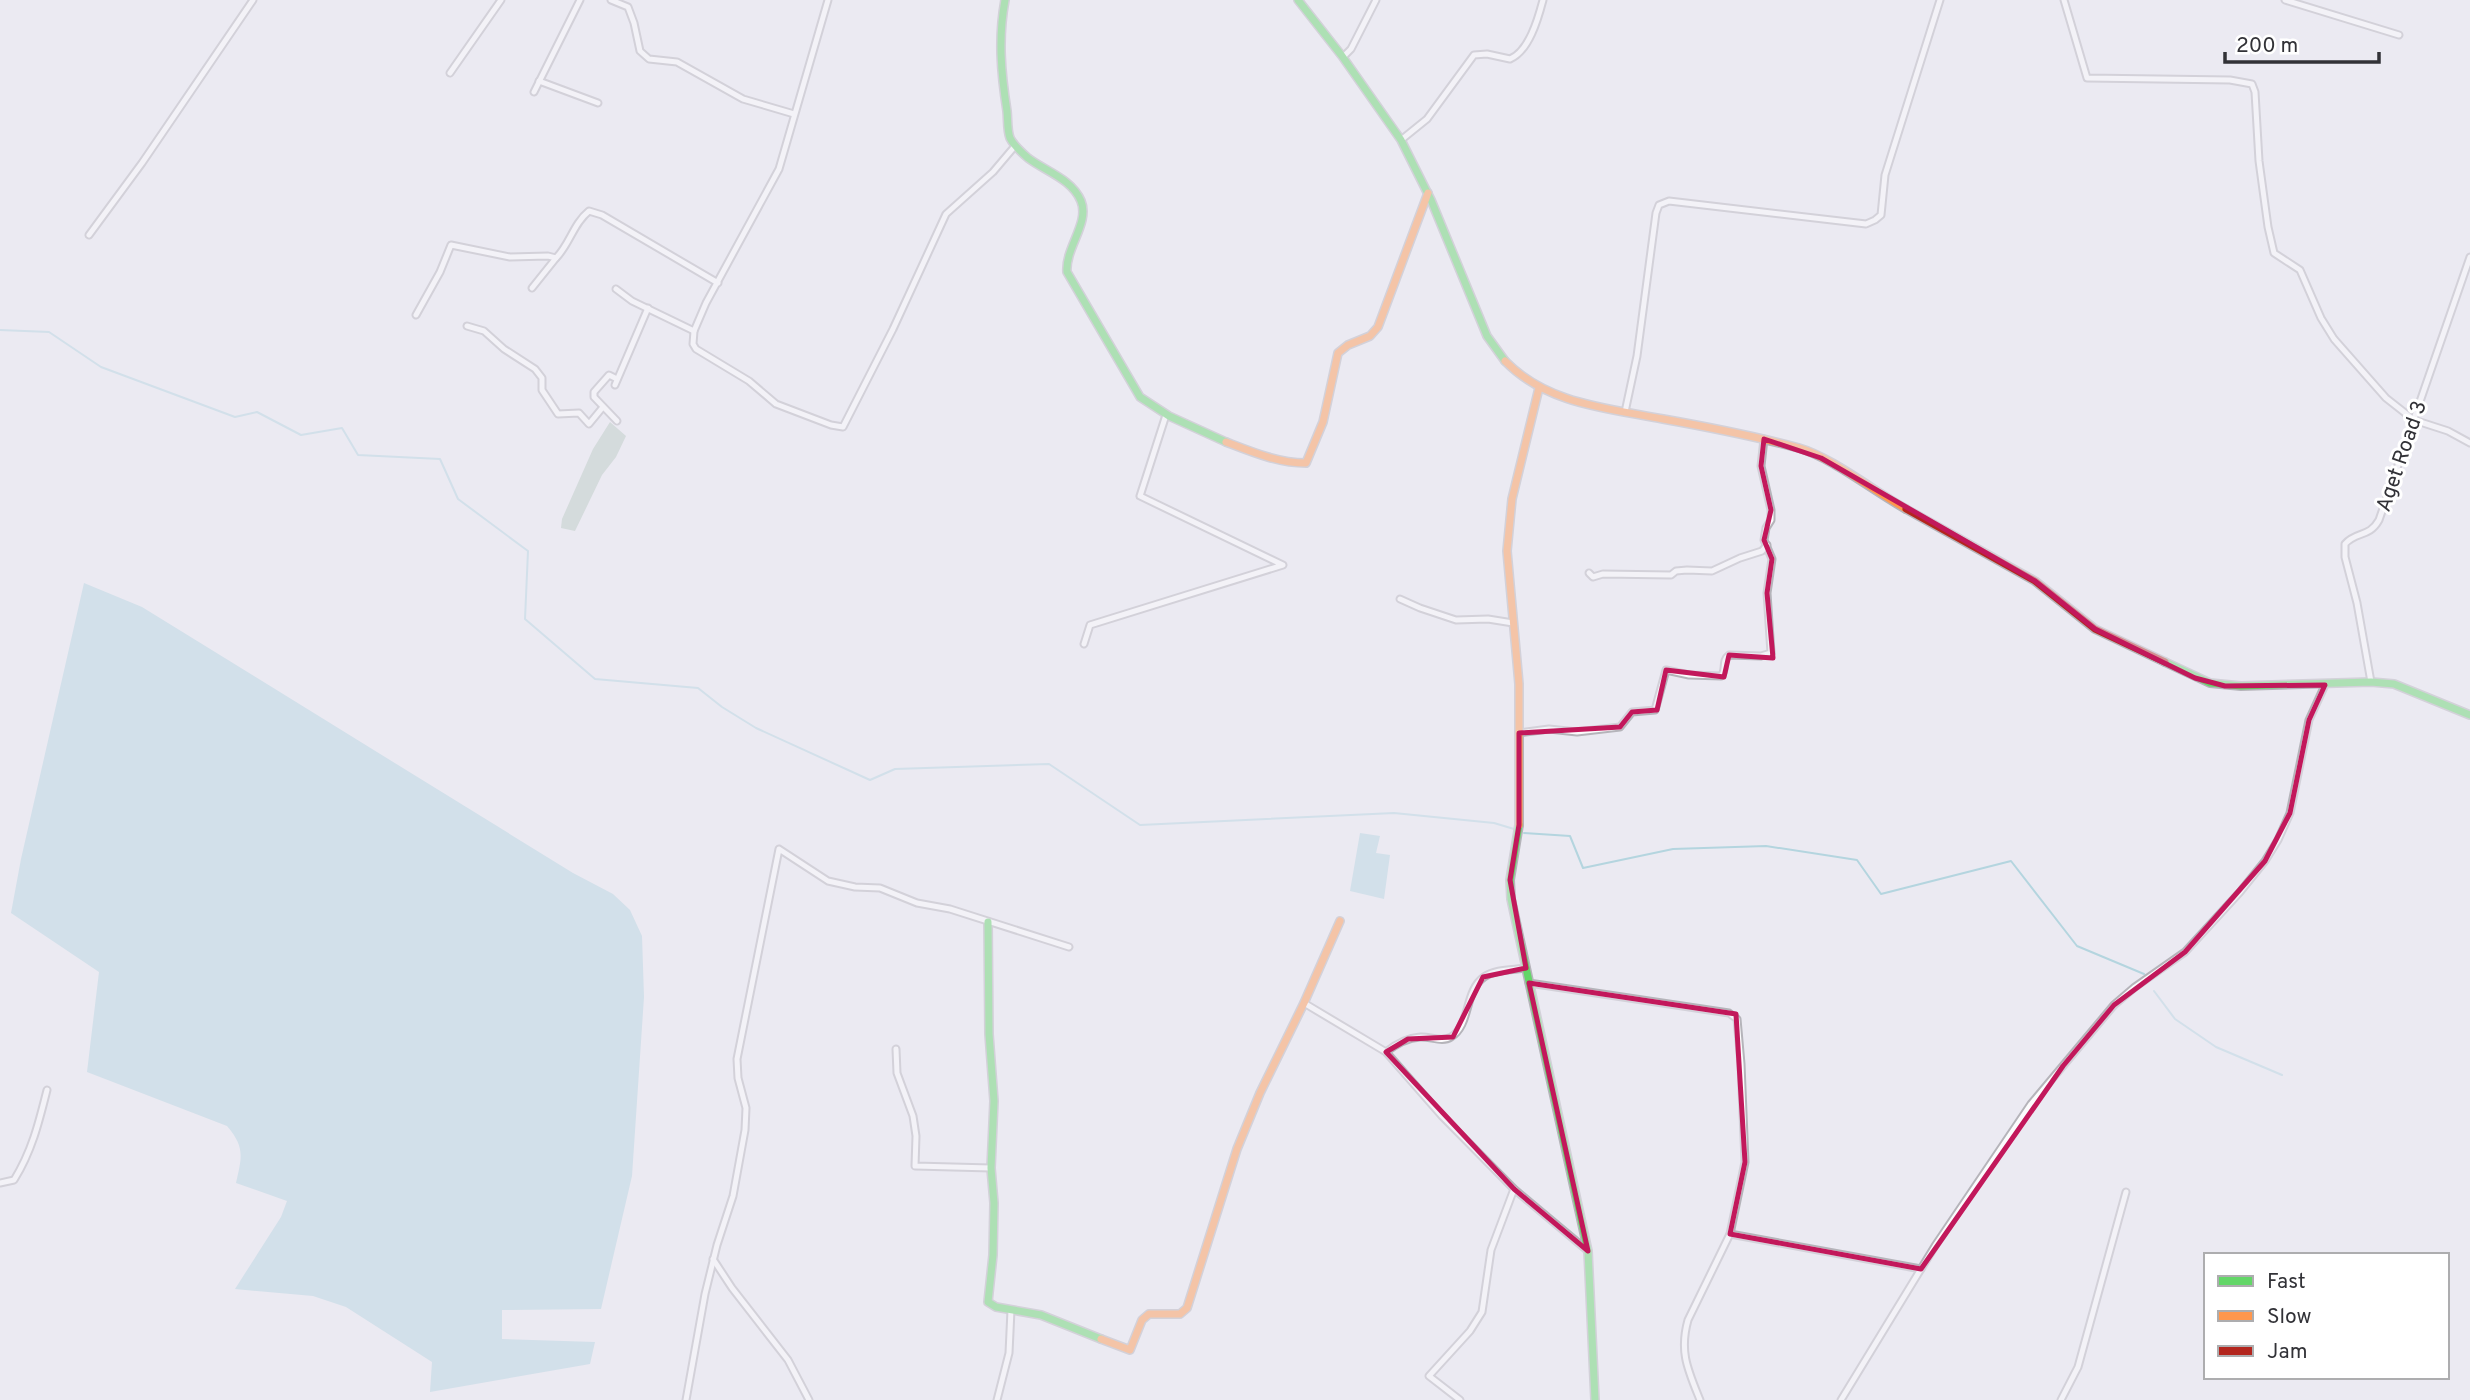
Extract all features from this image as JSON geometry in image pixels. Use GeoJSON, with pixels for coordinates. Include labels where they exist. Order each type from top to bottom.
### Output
{"type":"FeatureCollection","features":[{"type":"Feature","properties":{"kind":"street"},"geometry":{"type":"LineString","coordinates":[[89,235],[142,163],[253,0]]}},
{"type":"Feature","properties":{"kind":"street"},"geometry":{"type":"LineString","coordinates":[[450,74],[501,0]]}},
{"type":"Feature","properties":{"kind":"street"},"geometry":{"type":"LineString","coordinates":[[534,92],[580,0]]}},
{"type":"Feature","properties":{"kind":"street"},"geometry":{"type":"LineString","coordinates":[[611,0],[628,7],[640,51],[649,59],[677,62],[743,99],[794,114]]}},
{"type":"Feature","properties":{"kind":"street"},"geometry":{"type":"LineString","coordinates":[[828,0],[779,169],[706,303],[692,339],[696,349],[749,381],[776,404],[843,427],[946,214],[993,172],[1015,146]]}},
{"type":"Feature","properties":{"kind":"street"},"geometry":{"type":"LineString","coordinates":[[1005,0],[1000,49],[1002,89],[1009,134],[1015,146],[1072,188],[1080,198],[1084,206],[1083,215],[1065,269],[1140,397],[1150,407],[1166,415],[1248,451],[1296,464],[1306,463],[1323,422],[1338,353],[1343,346],[1371,336],[1378,327],[1428,193]]}},
{"type":"Feature","properties":{"kind":"street"},"geometry":{"type":"LineString","coordinates":[[1298,0],[1343,57],[1401,140],[1428,193],[1478,317],[1493,347],[1518,375],[1574,402],[1764,439],[1802,449],[2035,581],[2085,623],[2195,678],[2225,686],[2371,682],[2394,684],[2470,715]]}},
{"type":"Feature","properties":{"kind":"street"},"geometry":{"type":"LineString","coordinates":[[1343,57],[1351,49],[1376,0]]}},
{"type":"Feature","properties":{"kind":"street"},"geometry":{"type":"LineString","coordinates":[[1401,140],[1427,119],[1474,55],[1487,54],[1510,59],[1519,53],[1538,17],[1543,0]]}},
{"type":"Feature","properties":{"kind":"street"},"geometry":{"type":"LineString","coordinates":[[1625,412],[1637,356],[1659,205],[1669,201],[1866,224],[1875,220],[1881,215],[1885,175],[1940,0]]}},
{"type":"Feature","properties":{"kind":"street"},"geometry":{"type":"LineString","coordinates":[[2064,0],[2087,78],[2230,80],[2252,84],[2255,92],[2264,200],[2274,253],[2300,271],[2321,318],[2339,346],[2386,398],[2414,420],[2448,431],[2470,443]]}},
{"type":"Feature","properties":{"kind":"street"},"geometry":{"type":"LineString","coordinates":[[2285,0],[2399,36]]}},
{"type":"Feature","properties":{"kind":"street"},"geometry":{"type":"LineString","coordinates":[[539,81],[598,103]]}},
{"type":"Feature","properties":{"kind":"street"},"geometry":{"type":"LineString","coordinates":[[532,288],[562,252],[579,219],[589,211],[602,215],[718,283]]}},
{"type":"Feature","properties":{"kind":"street"},"geometry":{"type":"LineString","coordinates":[[416,315],[440,272],[451,245],[510,257],[556,258]]}},
{"type":"Feature","properties":{"kind":"street","name":"Aget Road 3"},"geometry":{"type":"LineString","coordinates":[[2371,682],[2357,603],[2345,557],[2345,544],[2348,539],[2365,534],[2375,527],[2470,257]]}},
{"type":"Feature","properties":{"kind":"street"},"geometry":{"type":"LineString","coordinates":[[616,289],[632,301],[694,331]]}},
{"type":"Feature","properties":{"kind":"street"},"geometry":{"type":"LineString","coordinates":[[617,421],[594,397],[594,392],[609,375],[616,382],[648,308]]}},
{"type":"Feature","properties":{"kind":"street"},"geometry":{"type":"LineString","coordinates":[[467,326],[484,331],[504,349],[535,369],[542,378],[542,390],[558,414],[579,413],[589,424],[603,407]]}},
{"type":"Feature","properties":{"kind":"street"},"geometry":{"type":"LineString","coordinates":[[1539,387],[1512,499],[1507,551],[1519,684],[1519,825],[1510,880],[1511,899],[1588,1251],[1595,1400]]}},
{"type":"Feature","properties":{"kind":"street"},"geometry":{"type":"LineString","coordinates":[[1084,644],[1090,625],[1283,565],[1140,496],[1166,415]]}},
{"type":"Feature","properties":{"kind":"street"},"geometry":{"type":"LineString","coordinates":[[1519,733],[1549,729],[1577,732],[1620,727],[1632,712],[1655,710],[1666,670],[1689,675],[1721,676],[1724,661],[1729,655],[1761,656],[1770,653],[1767,593],[1772,559],[1763,540],[1771,520],[1771,510],[1761,466],[1764,439]]}},
{"type":"Feature","properties":{"kind":"street"},"geometry":{"type":"LineString","coordinates":[[1589,573],[1593,576],[1637,576],[1671,575],[1676,571],[1687,570],[1712,571],[1762,551],[1767,545]]}},
{"type":"Feature","properties":{"kind":"street"},"geometry":{"type":"LineString","coordinates":[[1400,598],[1456,620],[1488,619],[1513,624]]}},
{"type":"Feature","properties":{"kind":"street"},"geometry":{"type":"LineString","coordinates":[[1841,1400],[1921,1269],[2031,1104],[2115,1005],[2193,944],[2265,861],[2290,813],[2307,727],[2325,685]]}},
{"type":"Feature","properties":{"kind":"street"},"geometry":{"type":"LineString","coordinates":[[686,1400],[713,1259],[733,1196],[745,1130],[746,1108],[738,1078],[737,1059],[779,849],[828,881],[855,887],[880,888],[917,903],[950,909],[1069,947]]}},
{"type":"Feature","properties":{"kind":"street"},"geometry":{"type":"LineString","coordinates":[[988,922],[989,1034],[994,1101],[991,1168],[994,1230],[987,1297],[991,1305],[1041,1315],[1130,1350],[1142,1320],[1149,1314],[1180,1314],[1189,1302],[1237,1149],[1340,921]]}},
{"type":"Feature","properties":{"kind":"street"},"geometry":{"type":"LineString","coordinates":[[1386,1052],[1408,1039],[1422,1036],[1446,1040],[1453,1037],[1459,1030],[1472,994],[1483,977],[1526,968]]}},
{"type":"Feature","properties":{"kind":"street"},"geometry":{"type":"LineString","coordinates":[[1529,983],[1734,1015],[1737,1019],[1745,1162],[1730,1234],[1710,1272],[1684,1334],[1686,1364],[1700,1400]]}},
{"type":"Feature","properties":{"kind":"street"},"geometry":{"type":"LineString","coordinates":[[1304,1003],[1386,1052],[1442,1116],[1514,1189],[1588,1251]]}},
{"type":"Feature","properties":{"kind":"street"},"geometry":{"type":"LineString","coordinates":[[896,1049],[897,1073],[913,1116],[916,1136],[915,1166],[991,1168]]}},
{"type":"Feature","properties":{"kind":"street"},"geometry":{"type":"LineString","coordinates":[[0,1183],[14,1180],[25,1162],[47,1090]]}},
{"type":"Feature","properties":{"kind":"street"},"geometry":{"type":"LineString","coordinates":[[1460,1400],[1429,1376],[1470,1331],[1482,1312],[1491,1250],[1514,1189]]}},
{"type":"Feature","properties":{"kind":"street"},"geometry":{"type":"LineString","coordinates":[[2061,1400],[2078,1367],[2126,1192]]}},
{"type":"Feature","properties":{"kind":"street"},"geometry":{"type":"LineString","coordinates":[[1730,1234],[1921,1269]]}},
{"type":"Feature","properties":{"kind":"street"},"geometry":{"type":"LineString","coordinates":[[713,1259],[788,1360],[809,1400]]}},
{"type":"Feature","properties":{"kind":"street"},"geometry":{"type":"LineString","coordinates":[[998,1400],[1009,1353],[1011,1310]]}},
{"type":"Feature","properties":{"kind":"highlighted area"},"geometry":{"type":"Polygon","coordinates":[[[1764,439],[1821,458],[2035,581],[2095,629],[2195,678],[2225,686],[2325,685],[2309,720],[2290,813],[2265,861],[2185,952],[2114,1005],[2063,1066],[1921,1269],[1730,1234],[1745,1162],[1736,1014],[1529,983],[1588,1251],[1514,1189],[1386,1052],[1408,1039],[1453,1037],[1483,977],[1526,968],[1510,880],[1519,825],[1519,733],[1620,727],[1632,712],[1657,710],[1666,670],[1724,677],[1729,655],[1773,658],[1767,593],[1772,559],[1764,540],[1771,510],[1761,466],[1764,439]]]}},
{"type":"Feature","properties":{"kind":"green space"},"geometry":{"type":"Polygon","coordinates":[[[610,422],[626,436],[616,457],[602,475],[575,531],[561,528],[562,519],[593,449],[610,422]]]}},
{"type":"Feature","properties":{"kind":"water"},"geometry":{"type":"Polygon","coordinates":[[[84,583],[142,607],[573,873],[613,894],[630,910],[642,936],[644,997],[632,1176],[601,1309],[502,1310],[502,1339],[595,1342],[590,1364],[430,1392],[432,1362],[346,1307],[313,1296],[235,1289],[281,1217],[287,1201],[236,1183],[240,1166],[239,1146],[227,1126],[87,1072],[99,972],[11,913],[84,583]]]}},
{"type":"Feature","properties":{"kind":"water"},"geometry":{"type":"Polygon","coordinates":[[[1360,833],[1380,836],[1376,853],[1390,855],[1384,899],[1350,891],[1360,833]]]}},
{"type":"Feature","properties":{"kind":"waterway"},"geometry":{"type":"LineString","coordinates":[[0,330],[49,332],[101,367],[235,417],[257,412],[301,435],[342,428],[358,455],[440,459],[458,499],[528,551],[525,619],[595,679],[698,688],[756,728],[870,780],[895,769],[1049,764],[1140,825],[1394,813],[1494,823],[1514,829]]}},
{"type":"Feature","properties":{"kind":"waterway"},"geometry":{"type":"LineString","coordinates":[[1524,833],[1570,836],[1583,868],[1673,849],[1766,846],[1857,860],[1881,894],[2011,861],[2077,946],[2144,974]]}},
{"type":"Feature","properties":{"kind":"waterway"},"geometry":{"type":"LineString","coordinates":[[2154,991],[2175,1019],[2216,1047],[2282,1075]]}},
{"type":"Feature","properties":{"kind":"traffic: fast"},"geometry":{"type":"LineString","coordinates":[[1005,0],[1001,56],[1010,138],[1028,158],[1071,187],[1077,193],[1083,209],[1080,227],[1067,263],[1067,272],[1140,397],[1169,416],[1226,442]]}},
{"type":"Feature","properties":{"kind":"traffic: fast"},"geometry":{"type":"LineString","coordinates":[[1298,0],[1342,56],[1401,140],[1431,200],[1487,336],[1505,361]]}},
{"type":"Feature","properties":{"kind":"traffic: fast"},"geometry":{"type":"LineString","coordinates":[[2165,662],[2210,683],[2241,686],[2371,682],[2394,684],[2470,715]]}},
{"type":"Feature","properties":{"kind":"traffic: fast"},"geometry":{"type":"LineString","coordinates":[[1519,825],[1510,880],[1511,899],[1588,1251],[1595,1400]]}},
{"type":"Feature","properties":{"kind":"traffic: fast"},"geometry":{"type":"LineString","coordinates":[[988,922],[989,1034],[994,1101],[991,1168],[994,1203],[993,1255],[988,1302],[996,1307],[1041,1315],[1101,1339]]}},
{"type":"Feature","properties":{"kind":"traffic: slow"},"geometry":{"type":"LineString","coordinates":[[1226,442],[1275,459],[1306,463],[1323,422],[1338,353],[1348,345],[1370,336],[1378,327],[1428,193]]}},
{"type":"Feature","properties":{"kind":"traffic: slow"},"geometry":{"type":"LineString","coordinates":[[1505,361],[1539,387],[1578,402],[1799,448],[1839,467],[1906,509]]}},
{"type":"Feature","properties":{"kind":"traffic: slow"},"geometry":{"type":"LineString","coordinates":[[1519,825],[1519,684],[1507,551],[1512,499],[1539,388]]}},
{"type":"Feature","properties":{"kind":"traffic: slow"},"geometry":{"type":"LineString","coordinates":[[1101,1339],[1130,1350],[1142,1320],[1149,1314],[1180,1314],[1187,1308],[1237,1149],[1340,921]]}},
{"type":"Feature","properties":{"kind":"traffic: jam"},"geometry":{"type":"LineString","coordinates":[[1906,509],[2035,581],[2095,629],[2165,662]]}}]}
